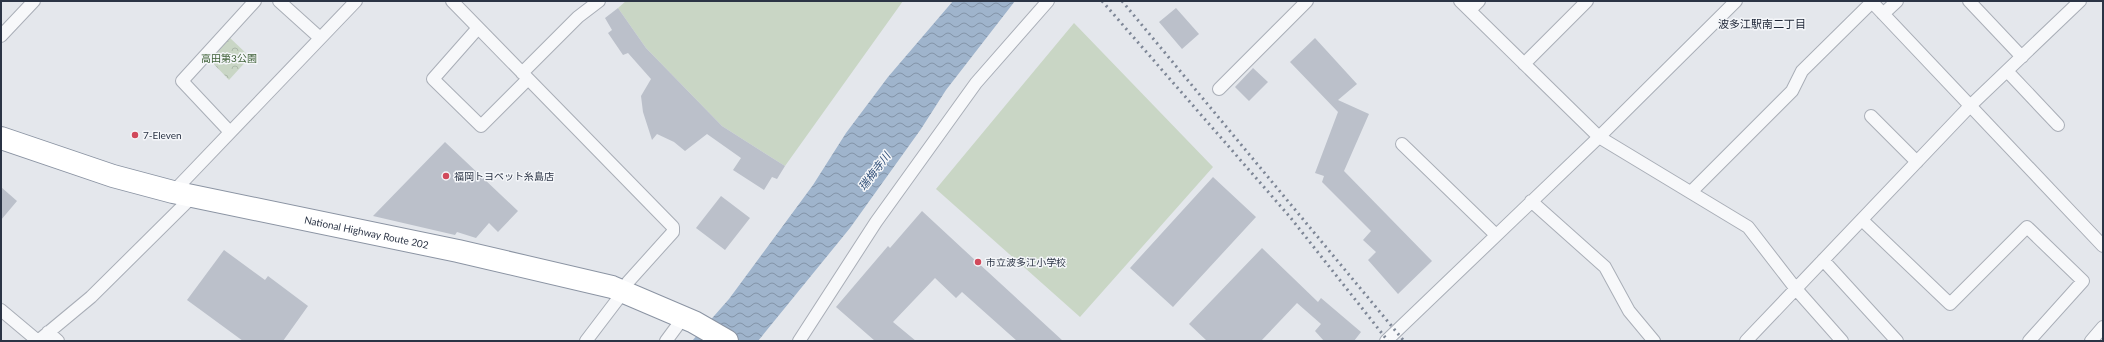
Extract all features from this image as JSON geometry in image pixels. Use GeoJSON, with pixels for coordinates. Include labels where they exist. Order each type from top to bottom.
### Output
{"type":"FeatureCollection","features":[{"type":"Feature","properties":{"kind":"highway","name":"National Highway Route 202"},"geometry":{"type":"LineString","coordinates":[[1,138],[113,176],[183,194],[458,251],[624,291],[689,320],[727,341]]}},
{"type":"Feature","properties":{"kind":"street"},"geometry":{"type":"LineString","coordinates":[[1,36],[34,1]]}},
{"type":"Feature","properties":{"kind":"street"},"geometry":{"type":"LineString","coordinates":[[230,132],[182,81],[255,1]]}},
{"type":"Feature","properties":{"kind":"street"},"geometry":{"type":"LineString","coordinates":[[279,1],[320,38]]}},
{"type":"Feature","properties":{"kind":"street"},"geometry":{"type":"LineString","coordinates":[[1,310],[38,341],[91,298],[183,194],[230,132],[356,1]]}},
{"type":"Feature","properties":{"kind":"street"},"geometry":{"type":"LineString","coordinates":[[452,1],[672,227],[673,232],[628,282],[624,291],[586,341]]}},
{"type":"Feature","properties":{"kind":"street"},"geometry":{"type":"LineString","coordinates":[[478,28],[433,79],[481,126],[578,18],[599,1]]}},
{"type":"Feature","properties":{"kind":"street"},"geometry":{"type":"LineString","coordinates":[[799,341],[876,222],[976,83],[1048,1]]}},
{"type":"Feature","properties":{"kind":"street"},"geometry":{"type":"LineString","coordinates":[[1219,89],[1307,1]]}},
{"type":"Feature","properties":{"kind":"street"},"geometry":{"type":"LineString","coordinates":[[1460,1],[1599,137],[1748,227],[1796,289],[1842,341]]}},
{"type":"Feature","properties":{"kind":"street"},"geometry":{"type":"LineString","coordinates":[[1470,10],[1479,1]]}},
{"type":"Feature","properties":{"kind":"street"},"geometry":{"type":"LineString","coordinates":[[1524,64],[1587,1]]}},
{"type":"Feature","properties":{"kind":"street"},"geometry":{"type":"LineString","coordinates":[[1386,341],[1599,137],[1736,1]]}},
{"type":"Feature","properties":{"kind":"street"},"geometry":{"type":"LineString","coordinates":[[1883,14],[1897,1]]}},
{"type":"Feature","properties":{"kind":"street"},"geometry":{"type":"LineString","coordinates":[[1968,1],[2022,57]]}},
{"type":"Feature","properties":{"kind":"street"},"geometry":{"type":"LineString","coordinates":[[1746,341],[1971,106],[2080,1]]}},
{"type":"Feature","properties":{"kind":"street"},"geometry":{"type":"LineString","coordinates":[[1691,192],[1792,91],[1802,71],[1872,2],[2103,246]]}},
{"type":"Feature","properties":{"kind":"street"},"geometry":{"type":"LineString","coordinates":[[2007,71],[2058,124]]}},
{"type":"Feature","properties":{"kind":"street"},"geometry":{"type":"LineString","coordinates":[[1872,116],[1917,162]]}},
{"type":"Feature","properties":{"kind":"street"},"geometry":{"type":"LineString","coordinates":[[1402,144],[1496,235]]}},
{"type":"Feature","properties":{"kind":"street"},"geometry":{"type":"LineString","coordinates":[[1531,201],[1605,267],[1628,311],[1654,341]]}},
{"type":"Feature","properties":{"kind":"street"},"geometry":{"type":"LineString","coordinates":[[1862,220],[1950,304],[2027,227],[2083,281],[2029,341]]}},
{"type":"Feature","properties":{"kind":"street"},"geometry":{"type":"LineString","coordinates":[[1823,260],[1897,341]]}},
{"type":"Feature","properties":{"kind":"street"},"geometry":{"type":"LineString","coordinates":[[666,341],[689,320]]}},
{"type":"Feature","properties":{"kind":"street"},"geometry":{"type":"LineString","coordinates":[[2091,341],[2103,326]]}},
{"type":"Feature","properties":{"kind":"street"},"geometry":{"type":"LineString","coordinates":[[48,332],[58,341]]}},
{"type":"Feature","properties":{"kind":"green space"},"geometry":{"type":"Polygon","coordinates":[[[626,1],[903,1],[785,166],[722,126],[646,48],[618,8],[626,1]]]}},
{"type":"Feature","properties":{"kind":"green space"},"geometry":{"type":"Polygon","coordinates":[[[1074,23],[1213,167],[1080,317],[936,189],[1074,23]]]}},
{"type":"Feature","properties":{"kind":"green space","name":"高田第3公園"},"geometry":{"type":"Polygon","coordinates":[[[228,36],[250,57],[229,80],[208,58],[228,36]]]}},
{"type":"Feature","properties":{"kind":"water","name":"瑞梅寺川"},"geometry":{"type":"Polygon","coordinates":[[[953,1],[1015,1],[946,90],[921,129],[850,228],[758,341],[692,341],[729,299],[813,185],[846,133],[888,77],[953,1]]]}},
{"type":"Feature","properties":{"kind":"building"},"geometry":{"type":"Polygon","coordinates":[[[618,8],[646,48],[722,126],[785,166],[777,179],[772,177],[764,190],[733,170],[741,158],[707,134],[685,151],[674,142],[657,134],[652,140],[643,112],[641,96],[651,79],[628,53],[623,55],[608,33],[612,30],[605,18],[618,8]]]}},
{"type":"Feature","properties":{"kind":"building"},"geometry":{"type":"Polygon","coordinates":[[[1176,8],[1199,34],[1182,49],[1159,22],[1176,8]]]}},
{"type":"Feature","properties":{"kind":"building"},"geometry":{"type":"Polygon","coordinates":[[[1315,38],[1357,84],[1338,100],[1369,114],[1344,171],[1432,261],[1398,294],[1368,260],[1376,252],[1363,240],[1371,231],[1322,182],[1324,176],[1315,173],[1338,112],[1290,62],[1315,38]]]}},
{"type":"Feature","properties":{"kind":"building"},"geometry":{"type":"Polygon","coordinates":[[[1253,68],[1268,82],[1249,101],[1235,87],[1253,68]]]}},
{"type":"Feature","properties":{"kind":"building","name":"福岡トヨペット糸島店"},"geometry":{"type":"Polygon","coordinates":[[[445,142],[518,211],[498,232],[489,223],[476,238],[457,232],[455,235],[373,216],[445,142]]]}},
{"type":"Feature","properties":{"kind":"building"},"geometry":{"type":"Polygon","coordinates":[[[1213,177],[1256,217],[1173,307],[1130,268],[1213,177]]]}},
{"type":"Feature","properties":{"kind":"building"},"geometry":{"type":"Polygon","coordinates":[[[1,187],[17,201],[1,220],[1,187]]]}},
{"type":"Feature","properties":{"kind":"building"},"geometry":{"type":"Polygon","coordinates":[[[721,196],[750,218],[725,250],[696,228],[721,196]]]}},
{"type":"Feature","properties":{"kind":"building"},"geometry":{"type":"Polygon","coordinates":[[[922,211],[1063,341],[1017,341],[962,292],[956,298],[935,278],[893,322],[916,341],[875,341],[836,307],[888,246],[890,248],[922,211]]]}},
{"type":"Feature","properties":{"kind":"building"},"geometry":{"type":"Polygon","coordinates":[[[1262,248],[1318,302],[1321,298],[1361,332],[1354,341],[1324,341],[1315,331],[1321,324],[1297,303],[1261,341],[1207,341],[1189,324],[1262,248]]]}},
{"type":"Feature","properties":{"kind":"building"},"geometry":{"type":"Polygon","coordinates":[[[224,250],[265,280],[268,276],[308,306],[283,341],[243,341],[187,300],[224,250]]]}},
{"type":"Feature","properties":{"kind":"railway"},"geometry":{"type":"LineString","coordinates":[[1102,1],[1290,217],[1388,341]]}},
{"type":"Feature","properties":{"kind":"railway"},"geometry":{"type":"LineString","coordinates":[[1122,1],[1404,341]]}},
{"type":"Feature","properties":{"kind":"place","name":"7-Eleven"},"geometry":{"type":"Point","coordinates":[135,135]}},
{"type":"Feature","properties":{"kind":"place","name":"福岡トヨペット糸島店"},"geometry":{"type":"Point","coordinates":[446,176]}},
{"type":"Feature","properties":{"kind":"place","name":"市立波多江小学校"},"geometry":{"type":"Point","coordinates":[978,262]}},
{"type":"Feature","properties":{"kind":"district","name":"波多江駅南二丁目"},"geometry":{"type":"Point","coordinates":[1762,23]}}]}
